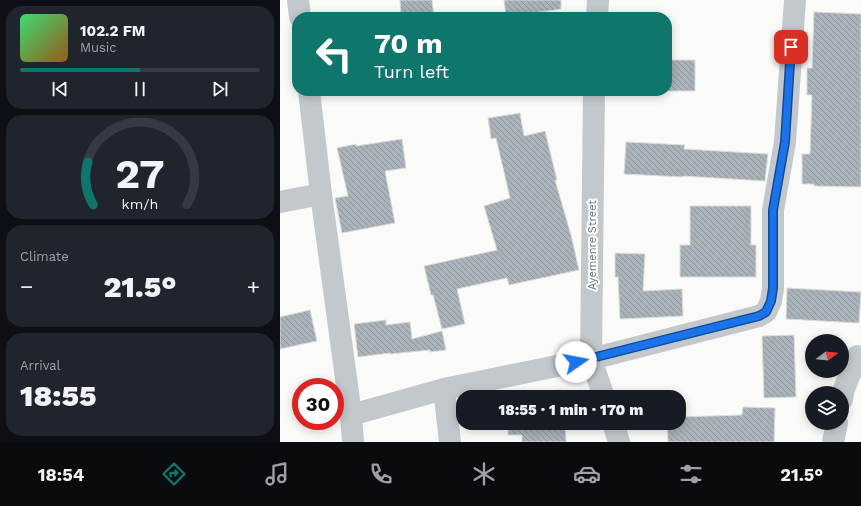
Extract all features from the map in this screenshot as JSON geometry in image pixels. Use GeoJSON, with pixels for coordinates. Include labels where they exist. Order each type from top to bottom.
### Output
{"type":"FeatureCollection","features":[{"type":"Feature","properties":{"kind":"street"},"geometry":{"type":"LineString","coordinates":[[298,0],[299,12]]}},
{"type":"Feature","properties":{"kind":"street"},"geometry":{"type":"LineString","coordinates":[[597,12],[598,0]]}},
{"type":"Feature","properties":{"kind":"street"},"geometry":{"type":"LineString","coordinates":[[351,415],[444,390],[591,358],[759,316],[766,312],[771,301],[773,288],[773,210],[785,142],[794,0]]}},
{"type":"Feature","properties":{"kind":"street"},"geometry":{"type":"LineString","coordinates":[[310,96],[354,442]]}},
{"type":"Feature","properties":{"kind":"street","name":"Ayemenre Street"},"geometry":{"type":"LineString","coordinates":[[594,96],[591,358],[602,390]]}},
{"type":"Feature","properties":{"kind":"street"},"geometry":{"type":"LineString","coordinates":[[280,202],[321,194]]}},
{"type":"Feature","properties":{"kind":"street"},"geometry":{"type":"LineString","coordinates":[[845,386],[857,356]]}},
{"type":"Feature","properties":{"kind":"street"},"geometry":{"type":"LineString","coordinates":[[444,390],[450,442]]}},
{"type":"Feature","properties":{"kind":"street"},"geometry":{"type":"LineString","coordinates":[[616,430],[620,442]]}},
{"type":"Feature","properties":{"kind":"street"},"geometry":{"type":"LineString","coordinates":[[833,442],[836,430]]}},
{"type":"Feature","properties":{"kind":"building"},"geometry":{"type":"Polygon","coordinates":[[[400,0],[432,0],[433,12],[401,12],[400,0]]]}},
{"type":"Feature","properties":{"kind":"building"},"geometry":{"type":"Polygon","coordinates":[[[504,0],[561,0],[561,9],[540,12],[505,12],[504,0]]]}},
{"type":"Feature","properties":{"kind":"building"},"geometry":{"type":"Polygon","coordinates":[[[814,12],[861,14],[861,187],[814,186],[814,184],[802,184],[802,154],[810,154],[812,95],[807,95],[807,68],[812,68],[814,12]]]}},
{"type":"Feature","properties":{"kind":"building"},"geometry":{"type":"Polygon","coordinates":[[[672,60],[695,60],[695,91],[672,91],[672,60]]]}},
{"type":"Feature","properties":{"kind":"building"},"geometry":{"type":"Polygon","coordinates":[[[520,113],[524,136],[545,131],[557,180],[555,180],[571,235],[579,270],[509,285],[507,278],[457,289],[465,324],[442,329],[433,295],[431,295],[424,266],[497,250],[484,206],[510,198],[496,138],[491,139],[488,118],[520,113]]]}},
{"type":"Feature","properties":{"kind":"building"},"geometry":{"type":"Polygon","coordinates":[[[402,139],[406,168],[385,171],[395,223],[342,233],[335,198],[348,196],[337,148],[356,144],[356,146],[402,139]]]}},
{"type":"Feature","properties":{"kind":"building"},"geometry":{"type":"Polygon","coordinates":[[[626,142],[685,145],[684,149],[768,154],[765,181],[624,174],[626,142]]]}},
{"type":"Feature","properties":{"kind":"building"},"geometry":{"type":"Polygon","coordinates":[[[690,206],[751,206],[751,245],[756,245],[756,277],[680,277],[680,245],[690,245],[690,206]]]}},
{"type":"Feature","properties":{"kind":"building"},"geometry":{"type":"Polygon","coordinates":[[[615,253],[645,254],[643,291],[682,289],[683,316],[620,319],[618,277],[615,277],[615,253]]]}},
{"type":"Feature","properties":{"kind":"building"},"geometry":{"type":"Polygon","coordinates":[[[787,288],[861,292],[859,323],[786,319],[787,288]]]}},
{"type":"Feature","properties":{"kind":"building"},"geometry":{"type":"Polygon","coordinates":[[[310,310],[317,341],[280,349],[280,317],[310,310]]]}},
{"type":"Feature","properties":{"kind":"building"},"geometry":{"type":"Polygon","coordinates":[[[386,320],[386,325],[410,322],[412,339],[442,331],[446,350],[390,353],[358,357],[354,324],[386,320]]]}},
{"type":"Feature","properties":{"kind":"building"},"geometry":{"type":"Polygon","coordinates":[[[794,335],[796,397],[764,398],[762,336],[794,335]]]}},
{"type":"Feature","properties":{"kind":"building"},"geometry":{"type":"Polygon","coordinates":[[[743,407],[775,408],[774,442],[668,442],[667,430],[686,430],[686,417],[742,415],[743,407]]]}},
{"type":"Feature","properties":{"kind":"building"},"geometry":{"type":"Polygon","coordinates":[[[508,430],[565,430],[566,442],[522,442],[522,435],[508,435],[508,430]]]}},
{"type":"Feature","properties":{"kind":"route"},"geometry":{"type":"LineString","coordinates":[[576,362],[759,316],[766,312],[771,301],[773,288],[773,210],[785,142],[791,47]]}}]}
